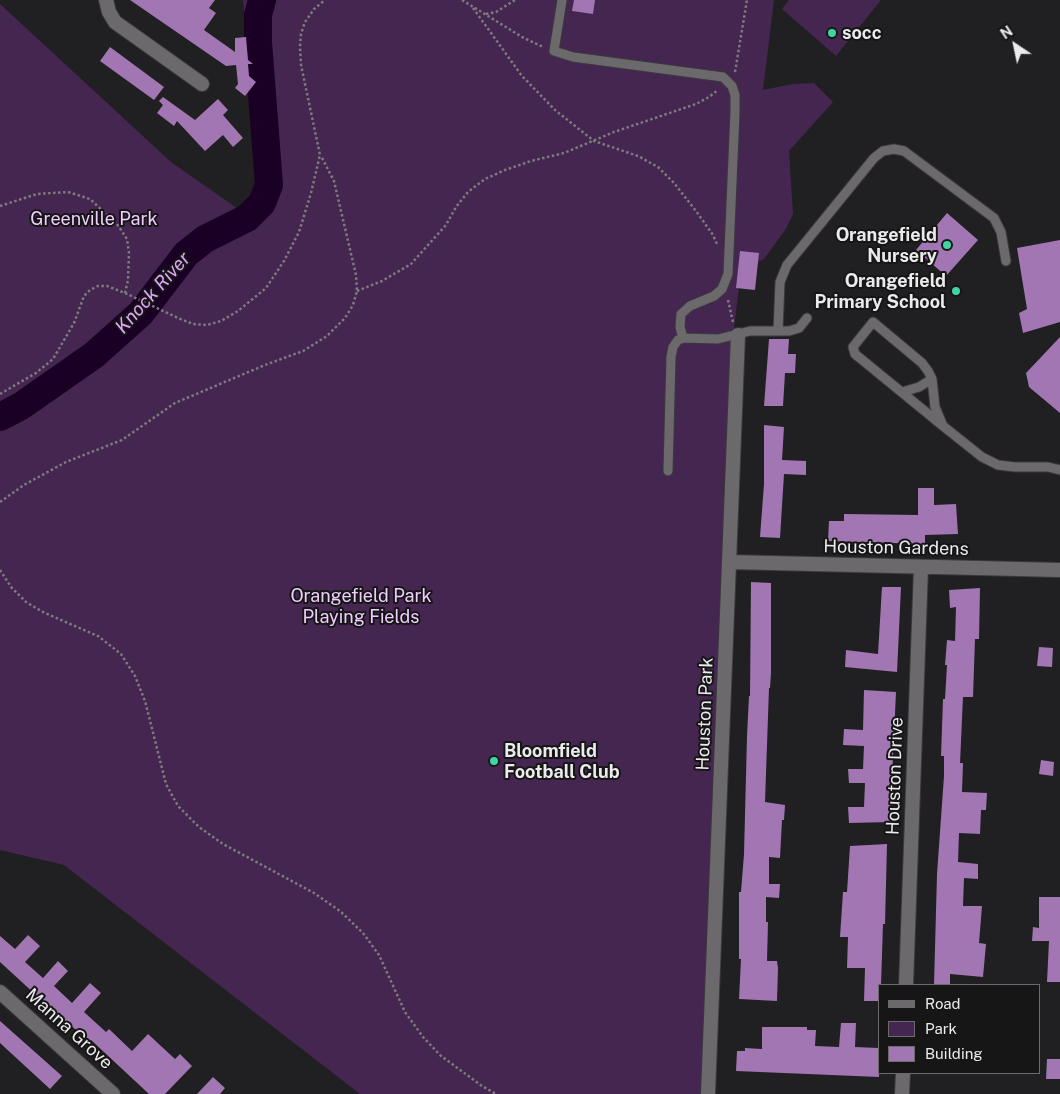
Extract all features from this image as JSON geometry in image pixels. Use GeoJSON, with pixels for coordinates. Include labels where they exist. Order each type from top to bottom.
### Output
{"type":"FeatureCollection","features":[{"type":"Feature","properties":{"kind":"street"},"geometry":{"type":"LineString","coordinates":[[106,0],[109,12],[116,22],[202,84]]}},
{"type":"Feature","properties":{"kind":"street","name":"Houston Park"},"geometry":{"type":"LineString","coordinates":[[708,1094],[738,335]]}},
{"type":"Feature","properties":{"kind":"street","name":"Houston Gardens"},"geometry":{"type":"LineString","coordinates":[[730,562],[1060,570]]}},
{"type":"Feature","properties":{"kind":"street","name":"Houston Drive"},"geometry":{"type":"LineString","coordinates":[[906,984],[922,568]]}},
{"type":"Feature","properties":{"kind":"street","name":"Manna Grove"},"geometry":{"type":"LineString","coordinates":[[0,992],[113,1094]]}},
{"type":"Feature","properties":{"kind":"street"},"geometry":{"type":"LineString","coordinates":[[902,1094],[903,1074]]}},
{"type":"Feature","properties":{"kind":"lane"},"geometry":{"type":"LineString","coordinates":[[562,0],[554,51],[574,57],[723,77],[732,86],[735,95],[735,112],[728,274],[722,289],[714,296],[690,306],[681,314],[680,326],[684,338]]}},
{"type":"Feature","properties":{"kind":"lane"},"geometry":{"type":"LineString","coordinates":[[778,331],[780,282],[787,265],[874,158],[883,151],[894,149],[904,151],[994,218],[1001,232],[1006,260]]}},
{"type":"Feature","properties":{"kind":"lane"},"geometry":{"type":"LineString","coordinates":[[668,472],[671,357],[673,347],[678,340],[684,338],[718,339],[750,331],[789,331],[799,328],[807,318]]}},
{"type":"Feature","properties":{"kind":"lane"},"geometry":{"type":"LineString","coordinates":[[943,426],[935,407],[932,379],[922,363],[873,322],[853,347],[855,354],[943,426],[982,457],[998,465],[1048,467],[1060,470]]}},
{"type":"Feature","properties":{"kind":"lane"},"geometry":{"type":"LineString","coordinates":[[902,392],[919,387],[932,379]]}},
{"type":"Feature","properties":{"kind":"path"},"geometry":{"type":"LineString","coordinates":[[0,502],[24,485],[66,462],[122,440],[175,403],[265,365],[304,351],[327,336],[345,318],[353,305],[357,291],[356,275],[334,181],[320,155],[301,65],[301,34],[305,22],[314,9],[325,0]]}},
{"type":"Feature","properties":{"kind":"path"},"geometry":{"type":"LineString","coordinates":[[462,0],[522,37],[554,51]]}},
{"type":"Feature","properties":{"kind":"path"},"geometry":{"type":"LineString","coordinates":[[484,14],[496,12],[515,0]]}},
{"type":"Feature","properties":{"kind":"path"},"geometry":{"type":"LineString","coordinates":[[732,86],[748,0]]}},
{"type":"Feature","properties":{"kind":"path"},"geometry":{"type":"LineString","coordinates":[[473,8],[522,76],[555,110],[594,141],[638,156],[658,167],[674,183],[696,211],[717,244]]}},
{"type":"Feature","properties":{"kind":"path"},"geometry":{"type":"LineString","coordinates":[[357,291],[382,281],[411,264],[446,225],[456,207],[468,192],[485,179],[531,161],[564,153],[614,132],[696,104],[709,97],[719,88],[723,77]]}},
{"type":"Feature","properties":{"kind":"path"},"geometry":{"type":"LineString","coordinates":[[0,394],[36,373],[53,359],[74,323],[84,296],[98,286],[107,286],[125,292],[192,324],[207,325],[220,321],[238,311],[266,288],[284,261],[299,232],[320,155]]}},
{"type":"Feature","properties":{"kind":"path"},"geometry":{"type":"LineString","coordinates":[[0,206],[37,194],[68,192],[90,199],[117,224],[127,239],[129,253],[128,280],[125,292]]}},
{"type":"Feature","properties":{"kind":"path"},"geometry":{"type":"LineString","coordinates":[[728,274],[727,296],[738,335]]}},
{"type":"Feature","properties":{"kind":"path"},"geometry":{"type":"LineString","coordinates":[[0,570],[11,587],[26,602],[43,612],[98,636],[121,654],[135,676],[145,701],[166,784],[178,806],[199,827],[223,844],[314,893],[340,911],[363,933],[379,955],[405,1012],[423,1037],[441,1056],[496,1094]]}},
{"type":"Feature","properties":{"kind":"green space","name":"Orangefield Park Playing Fields"},"geometry":{"type":"Polygon","coordinates":[[[243,0],[774,0],[763,90],[792,84],[814,83],[833,102],[789,151],[793,214],[786,229],[764,259],[741,270],[734,329],[703,1094],[360,1094],[64,865],[0,850],[0,4],[171,162],[241,211],[256,201],[262,176],[243,0]]]}},
{"type":"Feature","properties":{"kind":"green space","name":"socc"},"geometry":{"type":"Polygon","coordinates":[[[789,0],[881,0],[836,56],[782,9],[789,0]]]}},
{"type":"Feature","properties":{"kind":"building"},"geometry":{"type":"Polygon","coordinates":[[[130,0],[215,0],[209,8],[216,13],[204,30],[235,52],[235,38],[246,37],[248,60],[253,64],[248,64],[249,76],[256,82],[245,96],[235,88],[238,84],[236,65],[226,66],[130,0]]]}},
{"type":"Feature","properties":{"kind":"building"},"geometry":{"type":"Polygon","coordinates":[[[574,0],[595,0],[593,14],[572,11],[574,0]]]}},
{"type":"Feature","properties":{"kind":"building"},"geometry":{"type":"Polygon","coordinates":[[[110,47],[164,87],[154,100],[100,61],[110,47]]]}},
{"type":"Feature","properties":{"kind":"building"},"geometry":{"type":"Polygon","coordinates":[[[163,97],[195,120],[218,99],[228,110],[223,115],[243,138],[233,147],[223,135],[205,151],[177,121],[174,126],[157,113],[163,105],[159,101],[163,97]]]}},
{"type":"Feature","properties":{"kind":"building","name":"Orangefield Nursery"},"geometry":{"type":"Polygon","coordinates":[[[947,213],[978,240],[946,276],[916,250],[947,213]]]}},
{"type":"Feature","properties":{"kind":"building"},"geometry":{"type":"Polygon","coordinates":[[[1060,240],[1060,322],[1023,333],[1019,313],[1027,309],[1017,248],[1060,240]]]}},
{"type":"Feature","properties":{"kind":"building"},"geometry":{"type":"Polygon","coordinates":[[[740,251],[759,253],[755,290],[736,288],[740,251]]]}},
{"type":"Feature","properties":{"kind":"building"},"geometry":{"type":"Polygon","coordinates":[[[1060,337],[1060,413],[1029,387],[1026,373],[1060,337]]]}},
{"type":"Feature","properties":{"kind":"building"},"geometry":{"type":"Polygon","coordinates":[[[769,339],[789,339],[788,354],[796,354],[795,373],[785,373],[783,406],[764,406],[769,339]]]}},
{"type":"Feature","properties":{"kind":"building"},"geometry":{"type":"Polygon","coordinates":[[[764,425],[784,427],[782,460],[806,461],[806,475],[784,474],[780,538],[760,537],[764,484],[764,425]]]}},
{"type":"Feature","properties":{"kind":"building"},"geometry":{"type":"Polygon","coordinates":[[[918,488],[934,488],[934,505],[956,504],[958,534],[925,535],[925,544],[828,541],[829,521],[844,521],[844,514],[918,515],[918,488]]]}},
{"type":"Feature","properties":{"kind":"building"},"geometry":{"type":"Polygon","coordinates":[[[751,582],[771,583],[771,673],[765,802],[785,805],[784,820],[782,820],[780,858],[769,857],[769,884],[780,884],[779,898],[766,897],[766,922],[768,922],[767,961],[777,961],[777,1001],[739,999],[741,959],[739,959],[739,892],[741,892],[744,854],[750,696],[751,582]]]}},
{"type":"Feature","properties":{"kind":"building"},"geometry":{"type":"Polygon","coordinates":[[[882,587],[901,587],[897,672],[845,667],[846,650],[878,654],[882,587]]]}},
{"type":"Feature","properties":{"kind":"building"},"geometry":{"type":"Polygon","coordinates":[[[980,588],[979,639],[975,639],[973,697],[963,697],[960,763],[963,763],[962,792],[987,793],[986,810],[981,810],[980,834],[959,833],[958,862],[978,864],[978,879],[964,878],[963,906],[982,906],[979,943],[986,944],[983,977],[950,974],[950,984],[934,984],[937,874],[944,776],[944,756],[941,756],[943,699],[945,699],[947,665],[945,665],[947,640],[955,641],[956,607],[950,608],[949,590],[980,588]]]}},
{"type":"Feature","properties":{"kind":"building"},"geometry":{"type":"Polygon","coordinates":[[[1039,647],[1053,648],[1052,667],[1037,666],[1039,647]]]}},
{"type":"Feature","properties":{"kind":"building"},"geometry":{"type":"Polygon","coordinates":[[[864,690],[896,692],[890,822],[849,823],[848,807],[864,807],[865,783],[849,783],[848,769],[863,769],[864,746],[843,745],[844,729],[863,730],[864,690]]]}},
{"type":"Feature","properties":{"kind":"building"},"geometry":{"type":"Polygon","coordinates":[[[1041,760],[1054,762],[1053,776],[1039,774],[1041,760]]]}},
{"type":"Feature","properties":{"kind":"building"},"geometry":{"type":"Polygon","coordinates":[[[887,844],[885,924],[883,924],[881,984],[878,984],[878,1001],[864,1001],[865,968],[847,968],[848,937],[840,937],[843,892],[847,892],[850,846],[887,844]]]}},
{"type":"Feature","properties":{"kind":"building"},"geometry":{"type":"Polygon","coordinates":[[[1039,897],[1060,897],[1060,982],[1047,982],[1049,941],[1032,941],[1033,927],[1039,928],[1039,897]]]}},
{"type":"Feature","properties":{"kind":"building"},"geometry":{"type":"Polygon","coordinates":[[[28,935],[40,946],[25,962],[43,978],[58,961],[68,971],[54,986],[72,1003],[90,983],[101,993],[84,1012],[106,1032],[109,1029],[132,1051],[148,1034],[175,1059],[180,1054],[192,1066],[165,1094],[149,1094],[91,1040],[60,1017],[0,962],[0,936],[15,949],[28,935]]]}},
{"type":"Feature","properties":{"kind":"building"},"geometry":{"type":"Polygon","coordinates":[[[0,1021],[62,1076],[50,1089],[0,1043],[0,1021]]]}},
{"type":"Feature","properties":{"kind":"building"},"geometry":{"type":"Polygon","coordinates":[[[841,1023],[856,1023],[855,1047],[878,1048],[879,1077],[736,1071],[737,1051],[745,1051],[745,1048],[762,1049],[762,1027],[807,1027],[807,1030],[816,1030],[815,1046],[839,1047],[841,1023]]]}},
{"type":"Feature","properties":{"kind":"building"},"geometry":{"type":"Polygon","coordinates":[[[1047,1059],[1060,1059],[1060,1079],[1046,1079],[1047,1059]]]}},
{"type":"Feature","properties":{"kind":"building"},"geometry":{"type":"Polygon","coordinates":[[[213,1077],[225,1088],[220,1094],[197,1094],[213,1077]]]}},
{"type":"Feature","properties":{"kind":"waterway","name":"Knock River"},"geometry":{"type":"LineString","coordinates":[[0,417],[21,406],[94,355],[141,313],[186,254],[205,239],[247,218],[262,203],[269,185],[258,42],[258,15],[262,0]]}},
{"type":"Feature","properties":{"kind":"place","name":"socc"},"geometry":{"type":"Point","coordinates":[832,33]}},
{"type":"Feature","properties":{"kind":"place","name":"Orangefield Nursery"},"geometry":{"type":"Point","coordinates":[947,245]}},
{"type":"Feature","properties":{"kind":"place","name":"Orangefield Primary School"},"geometry":{"type":"Point","coordinates":[956,291]}},
{"type":"Feature","properties":{"kind":"place","name":"Bloomfield Football Club"},"geometry":{"type":"Point","coordinates":[494,761]}},
{"type":"Feature","properties":{"kind":"park label","name":"Greenville Park"},"geometry":{"type":"Point","coordinates":[94,219]}}]}
